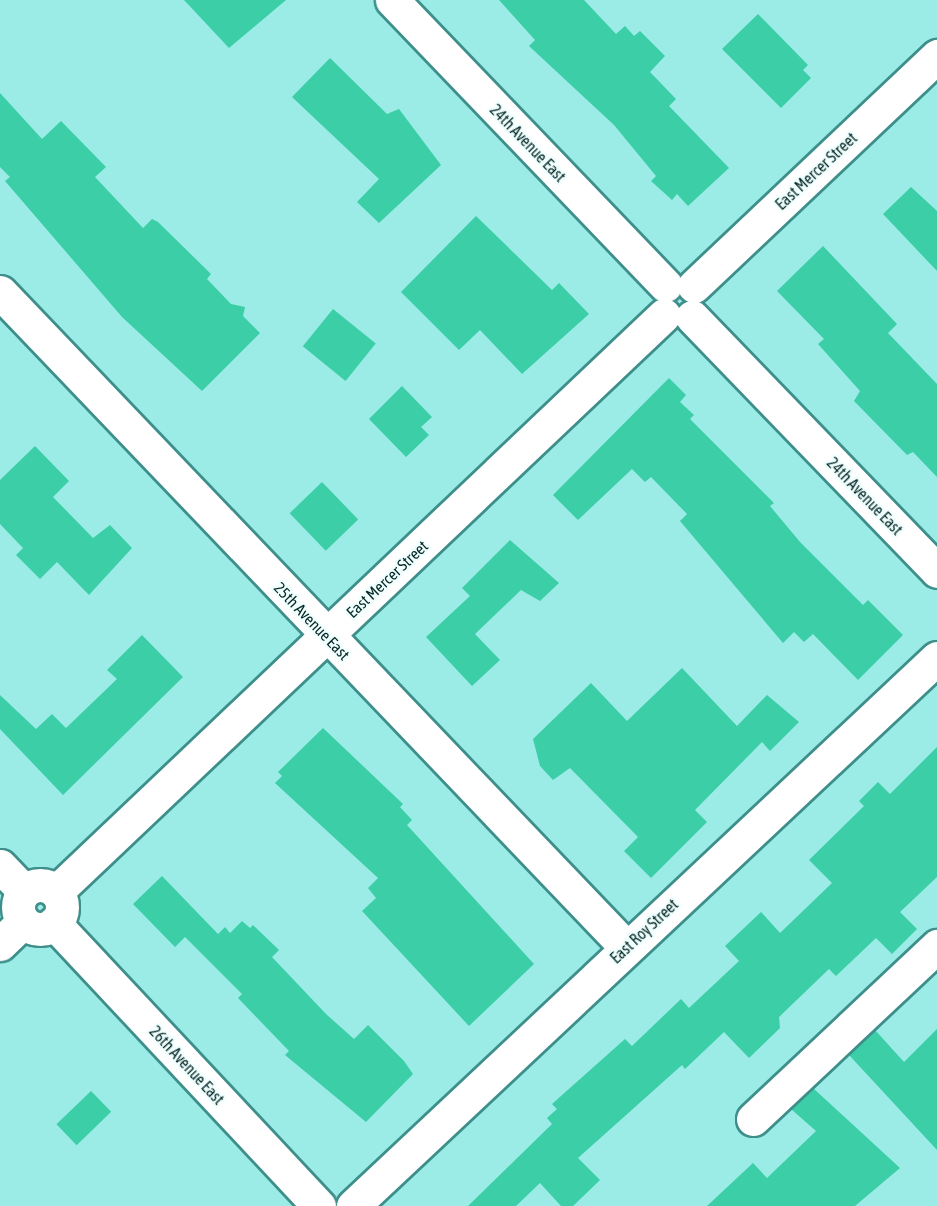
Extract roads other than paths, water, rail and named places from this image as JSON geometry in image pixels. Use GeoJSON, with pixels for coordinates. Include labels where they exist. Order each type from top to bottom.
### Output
{"type":"FeatureCollection","features":[{"type":"Feature","properties":{"kind":"street","name":"24th Avenue East"},"geometry":{"type":"LineString","coordinates":[[392,0],[937,571]]}},
{"type":"Feature","properties":{"kind":"street","name":"East Mercer Street"},"geometry":{"type":"LineString","coordinates":[[0,944],[937,56]]}},
{"type":"Feature","properties":{"kind":"street","name":"25th Avenue East"},"geometry":{"type":"LineString","coordinates":[[0,292],[326,636],[627,948]]}},
{"type":"Feature","properties":{"kind":"street","name":"East Roy Street"},"geometry":{"type":"LineString","coordinates":[[353,1206],[937,658]]}},
{"type":"Feature","properties":{"kind":"street","name":"26th Avenue East"},"geometry":{"type":"LineString","coordinates":[[0,866],[319,1206]]}},
{"type":"Feature","properties":{"kind":"street"},"geometry":{"type":"LineString","coordinates":[[753,1119],[937,946]]}}]}
